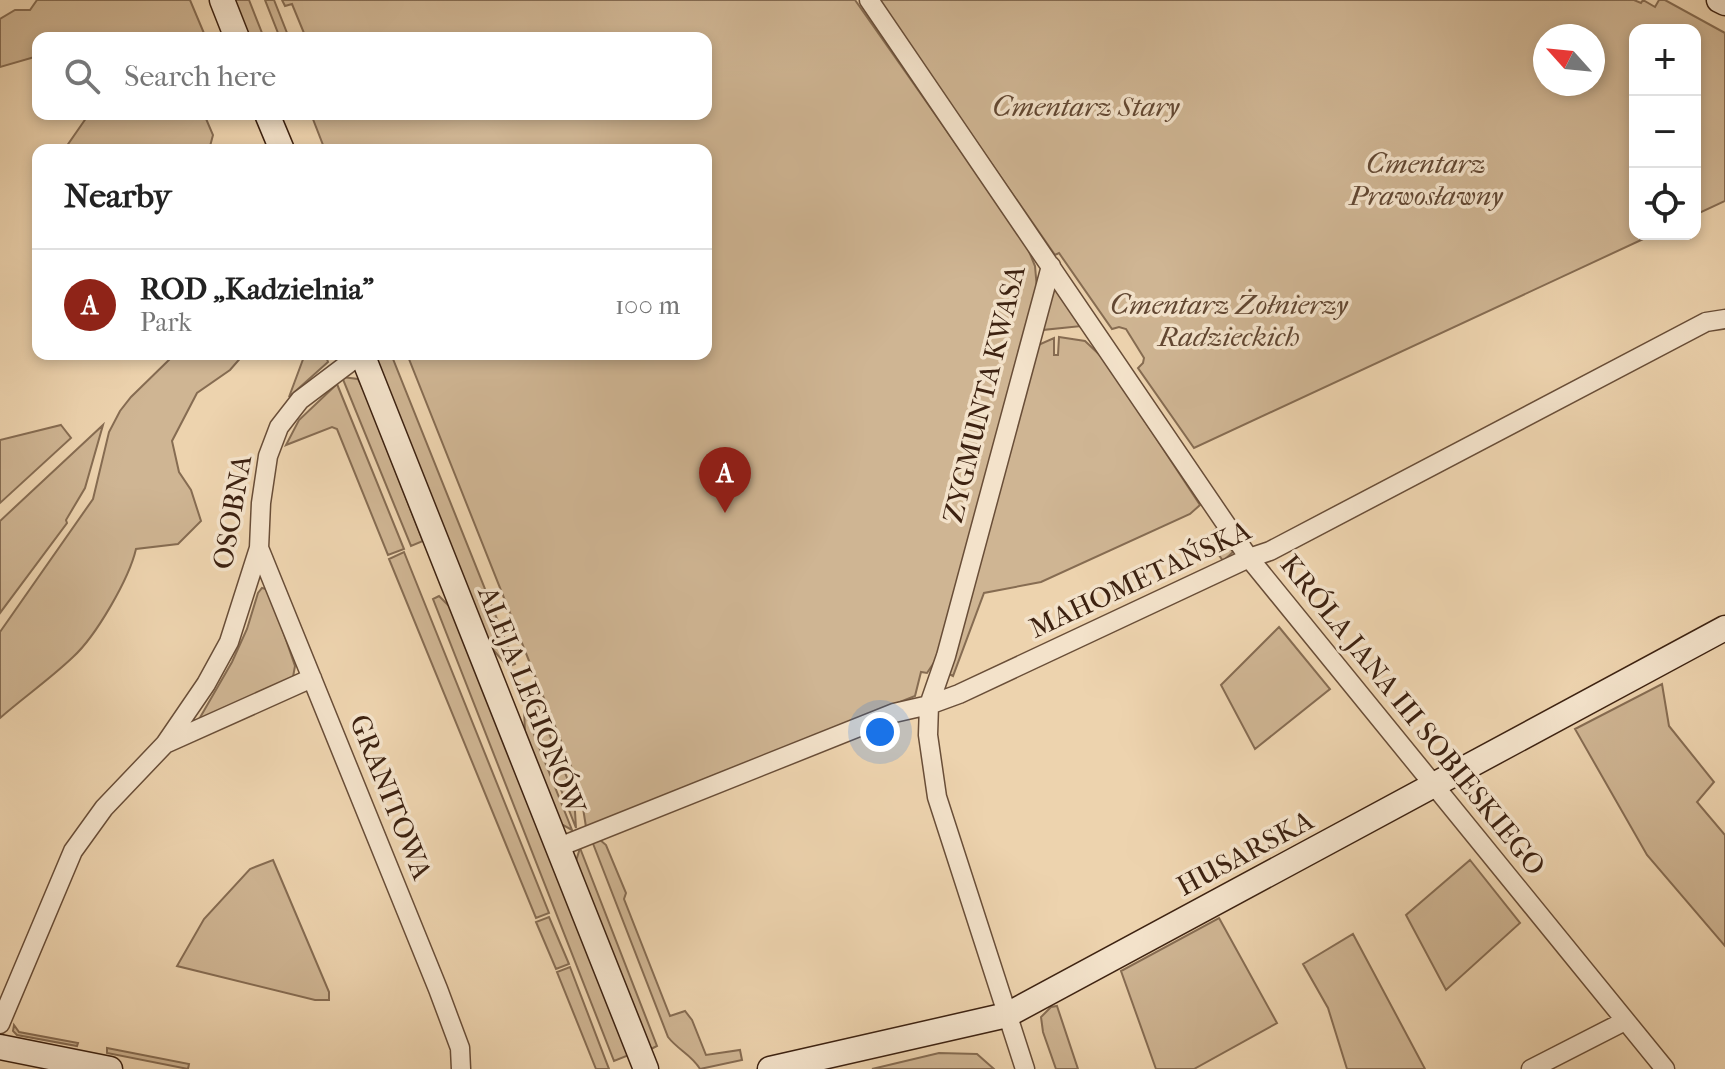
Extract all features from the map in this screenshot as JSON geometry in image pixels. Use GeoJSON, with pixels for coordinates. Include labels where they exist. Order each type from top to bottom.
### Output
{"type":"FeatureCollection","features":[{"type":"Feature","properties":{"kind":"main road"},"geometry":{"type":"LineString","coordinates":[[222,0],[235,32]]}},
{"type":"Feature","properties":{"kind":"main road"},"geometry":{"type":"LineString","coordinates":[[1719,0],[1725,3]]}},
{"type":"Feature","properties":{"kind":"main road"},"geometry":{"type":"LineString","coordinates":[[270,120],[280,144]]}},
{"type":"Feature","properties":{"kind":"main road","name":"ALEJA LEGIONÓW"},"geometry":{"type":"LineString","coordinates":[[363,360],[646,1069]]}},
{"type":"Feature","properties":{"kind":"main road","name":"HUSARSKA"},"geometry":{"type":"LineString","coordinates":[[770,1069],[1007,1015],[1725,628]]}},
{"type":"Feature","properties":{"kind":"main road"},"geometry":{"type":"LineString","coordinates":[[0,1047],[110,1069]]}},
{"type":"Feature","properties":{"kind":"street","name":"ZYGMUNTA KWASA"},"geometry":{"type":"LineString","coordinates":[[869,0],[1051,266],[946,656],[929,705],[928,735],[937,797],[1025,1069]]}},
{"type":"Feature","properties":{"kind":"street","name":"KRÓLA JANA III SOBIESKIEGO"},"geometry":{"type":"LineString","coordinates":[[1051,266],[1249,558],[1665,1069]]}},
{"type":"Feature","properties":{"kind":"street","name":"MAHOMETAŃSKA"},"geometry":{"type":"LineString","coordinates":[[559,847],[894,713],[959,694],[1249,558],[1270,551],[1706,322],[1725,319]]}},
{"type":"Feature","properties":{"kind":"street","name":"OSOBNA"},"geometry":{"type":"LineString","coordinates":[[0,1024],[73,851],[104,808],[165,744],[206,684],[229,642],[259,548],[268,456],[279,427],[300,400],[353,360]]}},
{"type":"Feature","properties":{"kind":"street","name":"GRANITOWA"},"geometry":{"type":"LineString","coordinates":[[259,548],[443,1001],[460,1048],[461,1069]]}},
{"type":"Feature","properties":{"kind":"street","name":"OSOBNA"},"geometry":{"type":"LineString","coordinates":[[165,744],[312,678]]}},
{"type":"Feature","properties":{"kind":"street"},"geometry":{"type":"LineString","coordinates":[[1531,1069],[1625,1021]]}},
{"type":"Feature","properties":{"kind":"green space"},"geometry":{"type":"Polygon","coordinates":[[[37,0],[190,0],[203,32],[32,32],[32,58],[0,67],[0,19],[15,10],[30,10],[37,0]]]}},
{"type":"Feature","properties":{"kind":"green space"},"geometry":{"type":"Polygon","coordinates":[[[233,0],[249,0],[262,32],[246,32],[233,0]]]}},
{"type":"Feature","properties":{"kind":"green space"},"geometry":{"type":"Polygon","coordinates":[[[265,0],[274,0],[287,32],[278,32],[265,0]]]}},
{"type":"Feature","properties":{"kind":"green space"},"geometry":{"type":"Polygon","coordinates":[[[282,0],[855,0],[1026,244],[1035,266],[1037,289],[941,652],[927,673],[921,672],[915,696],[586,827],[580,789],[409,360],[712,360],[712,144],[323,144],[313,120],[712,120],[712,32],[304,32],[292,4],[285,6],[282,0]]]}},
{"type":"Feature","properties":{"kind":"green space"},"geometry":{"type":"Polygon","coordinates":[[[878,0],[1634,0],[1641,3],[1643,0],[1655,7],[1659,0],[1665,0],[1725,33],[1725,201],[1701,212],[1701,24],[1629,24],[1629,240],[1641,240],[1194,448],[1138,368],[1144,358],[1126,329],[1112,329],[1059,253],[1055,255],[878,0]]]}},
{"type":"Feature","properties":{"kind":"green space"},"geometry":{"type":"Polygon","coordinates":[[[85,120],[207,120],[213,135],[211,144],[68,144],[85,120]]]}},
{"type":"Feature","properties":{"kind":"green space"},"geometry":{"type":"Polygon","coordinates":[[[1055,286],[1082,326],[1042,330],[1049,289],[1055,286]]]}},
{"type":"Feature","properties":{"kind":"green space"},"geometry":{"type":"Polygon","coordinates":[[[1059,337],[1085,341],[1104,359],[1200,505],[1190,514],[1041,582],[984,593],[953,676],[949,674],[1036,346],[1054,338],[1054,355],[1058,355],[1059,337]]]}},
{"type":"Feature","properties":{"kind":"green space"},"geometry":{"type":"Polygon","coordinates":[[[169,360],[239,360],[230,370],[197,393],[172,441],[179,472],[191,490],[201,521],[178,544],[136,549],[119,591],[82,648],[0,718],[0,632],[93,499],[109,432],[131,397],[169,360]]]}},
{"type":"Feature","properties":{"kind":"green space"},"geometry":{"type":"Polygon","coordinates":[[[303,360],[327,360],[328,362],[289,397],[303,360]]]}},
{"type":"Feature","properties":{"kind":"green space"},"geometry":{"type":"Polygon","coordinates":[[[376,360],[393,360],[515,664],[508,667],[489,645],[376,360]]]}},
{"type":"Feature","properties":{"kind":"green space"},"geometry":{"type":"Polygon","coordinates":[[[342,377],[358,379],[364,391],[423,541],[411,546],[342,377]]]}},
{"type":"Feature","properties":{"kind":"green space"},"geometry":{"type":"Polygon","coordinates":[[[337,384],[404,549],[388,555],[337,429],[332,427],[286,445],[299,420],[337,384]]]}},
{"type":"Feature","properties":{"kind":"green space"},"geometry":{"type":"Polygon","coordinates":[[[61,425],[71,438],[0,503],[0,440],[61,425]]]}},
{"type":"Feature","properties":{"kind":"green space"},"geometry":{"type":"Polygon","coordinates":[[[103,425],[85,488],[67,523],[0,613],[0,521],[103,425]]]}},
{"type":"Feature","properties":{"kind":"green space"},"geometry":{"type":"Polygon","coordinates":[[[1219,527],[1233,552],[1223,561],[1206,536],[1219,527]]]}},
{"type":"Feature","properties":{"kind":"green space"},"geometry":{"type":"Polygon","coordinates":[[[404,552],[549,913],[536,918],[389,559],[404,552]]]}},
{"type":"Feature","properties":{"kind":"green space"},"geometry":{"type":"Polygon","coordinates":[[[262,588],[271,596],[295,666],[293,677],[198,721],[232,662],[262,588]]]}},
{"type":"Feature","properties":{"kind":"green space"},"geometry":{"type":"Polygon","coordinates":[[[439,596],[450,607],[629,1055],[614,1061],[433,599],[439,596]]]}},
{"type":"Feature","properties":{"kind":"green space"},"geometry":{"type":"Polygon","coordinates":[[[1279,627],[1330,689],[1255,749],[1221,685],[1279,627]]]}},
{"type":"Feature","properties":{"kind":"green space"},"geometry":{"type":"Polygon","coordinates":[[[1662,684],[1669,726],[1714,782],[1697,802],[1725,835],[1725,946],[1647,855],[1575,729],[1662,684]]]}},
{"type":"Feature","properties":{"kind":"green space"},"geometry":{"type":"Polygon","coordinates":[[[538,706],[574,795],[576,828],[529,708],[538,706]]]}},
{"type":"Feature","properties":{"kind":"green space"},"geometry":{"type":"Polygon","coordinates":[[[524,709],[572,830],[561,824],[525,732],[524,709]]]}},
{"type":"Feature","properties":{"kind":"green space"},"geometry":{"type":"Polygon","coordinates":[[[599,839],[606,845],[626,893],[624,899],[670,1016],[685,1011],[692,1020],[706,1055],[740,1050],[742,1060],[700,1069],[668,1037],[592,841],[599,839]]]}},
{"type":"Feature","properties":{"kind":"green space"},"geometry":{"type":"Polygon","coordinates":[[[580,848],[657,1046],[651,1049],[576,861],[580,848]]]}},
{"type":"Feature","properties":{"kind":"green space"},"geometry":{"type":"Polygon","coordinates":[[[273,860],[329,992],[329,1000],[315,1000],[177,966],[204,919],[250,869],[273,860]]]}},
{"type":"Feature","properties":{"kind":"green space"},"geometry":{"type":"Polygon","coordinates":[[[1470,860],[1520,923],[1446,990],[1406,915],[1470,860]]]}},
{"type":"Feature","properties":{"kind":"green space"},"geometry":{"type":"Polygon","coordinates":[[[549,917],[569,964],[556,969],[536,922],[549,917]]]}},
{"type":"Feature","properties":{"kind":"green space"},"geometry":{"type":"Polygon","coordinates":[[[1219,918],[1277,1023],[1194,1069],[1156,1069],[1121,971],[1219,918]]]}},
{"type":"Feature","properties":{"kind":"green space"},"geometry":{"type":"Polygon","coordinates":[[[1353,934],[1425,1069],[1347,1069],[1328,1008],[1303,964],[1353,934]]]}},
{"type":"Feature","properties":{"kind":"green space"},"geometry":{"type":"Polygon","coordinates":[[[570,967],[609,1069],[596,1069],[557,972],[570,967]]]}},
{"type":"Feature","properties":{"kind":"green space"},"geometry":{"type":"Polygon","coordinates":[[[1057,1006],[1078,1069],[1056,1069],[1043,1032],[1041,1017],[1051,1007],[1057,1006]]]}},
{"type":"Feature","properties":{"kind":"green space"},"geometry":{"type":"Polygon","coordinates":[[[14,1025],[19,1032],[78,1043],[77,1046],[17,1035],[13,1031],[14,1025]]]}},
{"type":"Feature","properties":{"kind":"green space"},"geometry":{"type":"Polygon","coordinates":[[[107,1048],[189,1064],[188,1069],[107,1053],[107,1048]]]}},
{"type":"Feature","properties":{"kind":"green space"},"geometry":{"type":"Polygon","coordinates":[[[939,1053],[977,1054],[994,1069],[872,1069],[939,1053]]]}},
{"type":"Feature","properties":{"kind":"place","name":"ROD „Kadzielnia”"},"geometry":{"type":"Point","coordinates":[725,513]}},
{"type":"Feature","properties":{"kind":"park label","name":"Cmentarz Stary"},"geometry":{"type":"Point","coordinates":[1086,106]}},
{"type":"Feature","properties":{"kind":"park label","name":"Cmentarz Prawosławny"},"geometry":{"type":"Point","coordinates":[1426,179]}},
{"type":"Feature","properties":{"kind":"park label","name":"Cmentarz Żołnierzy Radzieckich"},"geometry":{"type":"Point","coordinates":[1229,320]}}]}
